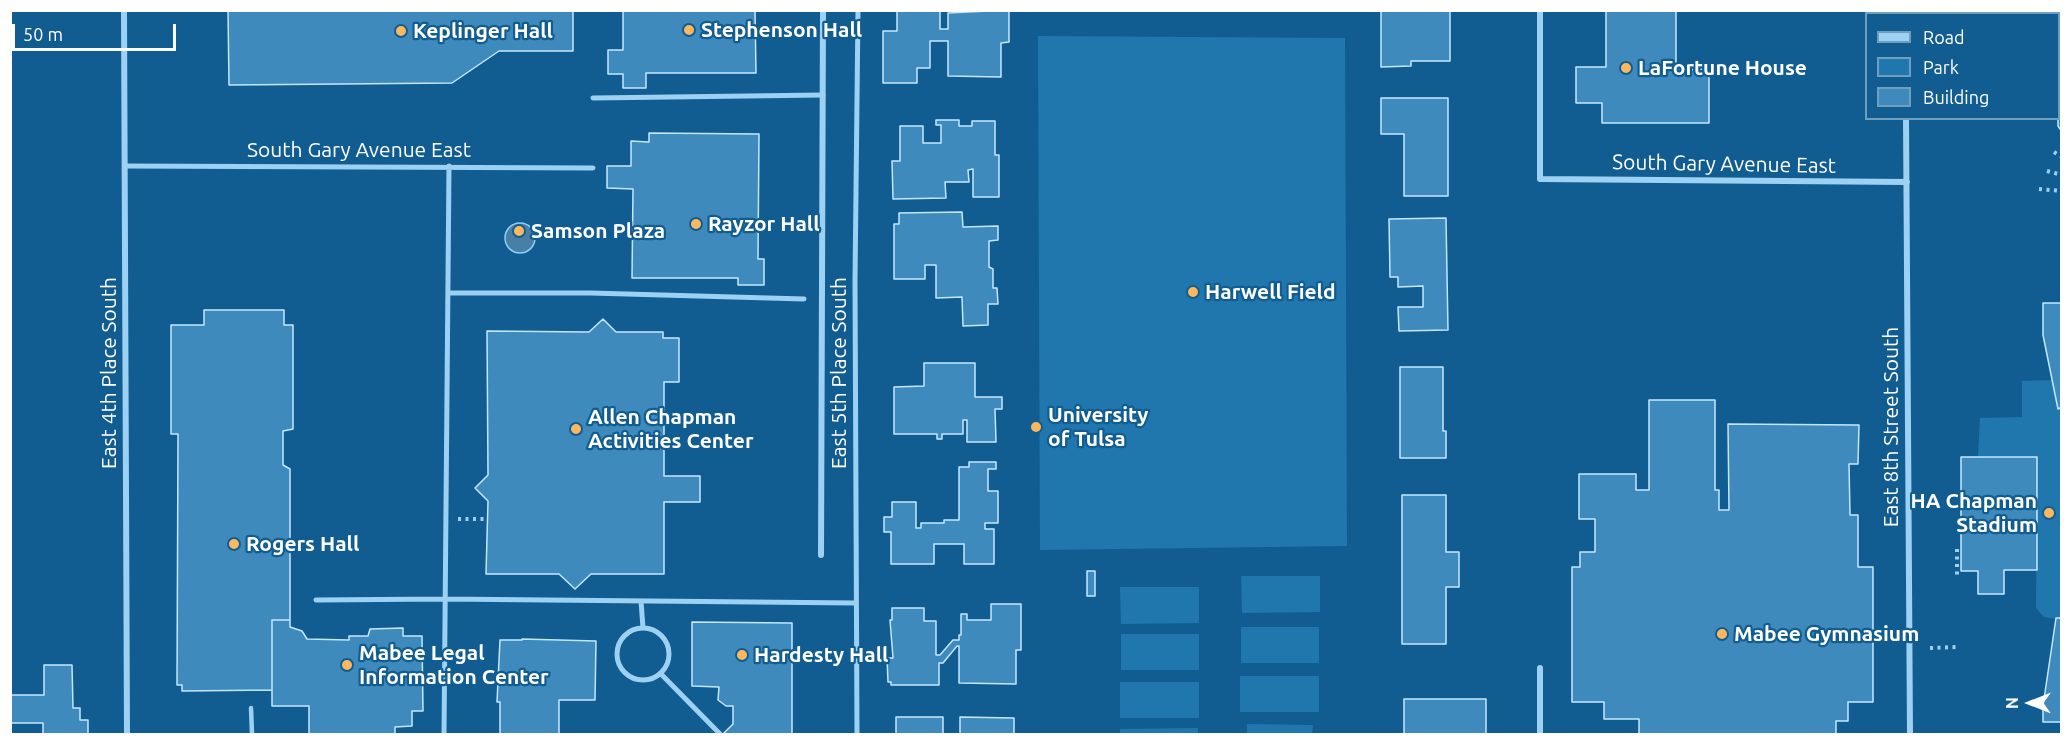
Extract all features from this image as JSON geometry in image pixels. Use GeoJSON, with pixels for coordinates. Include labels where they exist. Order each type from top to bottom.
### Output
{"type":"FeatureCollection","features":[{"type":"Feature","properties":{"kind":"street","name":"East 4th Place South"},"geometry":{"type":"LineString","coordinates":[[124,10],[127,735]]}},
{"type":"Feature","properties":{"kind":"street","name":"East 5th Place South"},"geometry":{"type":"LineString","coordinates":[[821,555],[823,10]]}},
{"type":"Feature","properties":{"kind":"street","name":"East 5th Place South"},"geometry":{"type":"LineString","coordinates":[[857,735],[855,281],[858,10]]}},
{"type":"Feature","properties":{"kind":"street","name":"South Gary Avenue East"},"geometry":{"type":"LineString","coordinates":[[1540,10],[1540,179],[1907,182]]}},
{"type":"Feature","properties":{"kind":"street"},"geometry":{"type":"LineString","coordinates":[[593,98],[823,95]]}},
{"type":"Feature","properties":{"kind":"street","name":"East 8th Street South"},"geometry":{"type":"LineString","coordinates":[[1906,120],[1910,735]]}},
{"type":"Feature","properties":{"kind":"street","name":"South Gary Avenue East"},"geometry":{"type":"LineString","coordinates":[[125,166],[593,168]]}},
{"type":"Feature","properties":{"kind":"street"},"geometry":{"type":"LineString","coordinates":[[444,735],[449,166]]}},
{"type":"Feature","properties":{"kind":"street"},"geometry":{"type":"LineString","coordinates":[[448,293],[591,293],[804,299]]}},
{"type":"Feature","properties":{"kind":"street"},"geometry":{"type":"LineString","coordinates":[[316,600],[856,603]]}},
{"type":"Feature","properties":{"kind":"street"},"geometry":{"type":"LineString","coordinates":[[641,601],[643,628]]}},
{"type":"Feature","properties":{"kind":"street"},"geometry":{"type":"LineString","coordinates":[[643,628],[658,633],[668,645],[669,661],[661,674],[653,679],[635,679],[621,668],[618,660],[620,642],[626,635],[643,628]]}},
{"type":"Feature","properties":{"kind":"street"},"geometry":{"type":"LineString","coordinates":[[1540,668],[1540,735]]}},
{"type":"Feature","properties":{"kind":"street"},"geometry":{"type":"LineString","coordinates":[[661,674],[720,735]]}},
{"type":"Feature","properties":{"kind":"lane"},"geometry":{"type":"LineString","coordinates":[[251,708],[252,735]]}},
{"type":"Feature","properties":{"kind":"path"},"geometry":{"type":"LineString","coordinates":[[2054,152],[2061,157]]}},
{"type":"Feature","properties":{"kind":"path"},"geometry":{"type":"LineString","coordinates":[[2047,171],[2061,175]]}},
{"type":"Feature","properties":{"kind":"path"},"geometry":{"type":"LineString","coordinates":[[2039,189],[2061,191]]}},
{"type":"Feature","properties":{"kind":"path"},"geometry":{"type":"LineString","coordinates":[[447,519],[487,519]]}},
{"type":"Feature","properties":{"kind":"path"},"geometry":{"type":"LineString","coordinates":[[1957,549],[1957,577]]}},
{"type":"Feature","properties":{"kind":"path"},"geometry":{"type":"LineString","coordinates":[[1930,648],[1958,647]]}},
{"type":"Feature","properties":{"kind":"green space","name":"Harwell Field"},"geometry":{"type":"Polygon","coordinates":[[[1038,36],[1345,38],[1347,546],[1040,550],[1038,36]]]}},
{"type":"Feature","properties":{"kind":"green space","name":"HA Chapman Stadium"},"geometry":{"type":"Polygon","coordinates":[[[2043,303],[2061,303],[2061,722],[2043,722],[2043,706],[2056,619],[2044,617],[2036,608],[2037,457],[1978,457],[1980,418],[2022,417],[2022,381],[2052,380],[2043,335],[2043,303]]]}},
{"type":"Feature","properties":{"kind":"green space"},"geometry":{"type":"Polygon","coordinates":[[[1241,576],[1320,576],[1320,612],[1242,613],[1241,576]]]}},
{"type":"Feature","properties":{"kind":"green space"},"geometry":{"type":"Polygon","coordinates":[[[1120,587],[1199,587],[1199,623],[1121,624],[1120,587]]]}},
{"type":"Feature","properties":{"kind":"green space"},"geometry":{"type":"Polygon","coordinates":[[[1241,627],[1319,627],[1319,663],[1241,663],[1241,627]]]}},
{"type":"Feature","properties":{"kind":"green space"},"geometry":{"type":"Polygon","coordinates":[[[1121,634],[1199,634],[1199,670],[1121,670],[1121,634]]]}},
{"type":"Feature","properties":{"kind":"green space"},"geometry":{"type":"Polygon","coordinates":[[[1240,676],[1319,676],[1319,712],[1240,712],[1240,676]]]}},
{"type":"Feature","properties":{"kind":"green space"},"geometry":{"type":"Polygon","coordinates":[[[1120,682],[1199,682],[1199,718],[1120,718],[1120,682]]]}},
{"type":"Feature","properties":{"kind":"green space"},"geometry":{"type":"Polygon","coordinates":[[[1247,724],[1313,725],[1312,734],[1247,734],[1247,724]]]}},
{"type":"Feature","properties":{"kind":"green space"},"geometry":{"type":"Polygon","coordinates":[[[1198,728],[1198,734],[1120,734],[1120,729],[1198,728]]]}},
{"type":"Feature","properties":{"kind":"shaded area"},"geometry":{"type":"Polygon","coordinates":[[[520,223],[531,227],[535,238],[531,249],[520,253],[509,249],[505,238],[509,227],[520,223]]]}},
{"type":"Feature","properties":{"kind":"building","name":"Keplinger Hall"},"geometry":{"type":"Polygon","coordinates":[[[228,10],[573,10],[573,51],[499,51],[452,83],[229,85],[228,10]]]}},
{"type":"Feature","properties":{"kind":"building","name":"Stephenson Hall"},"geometry":{"type":"Polygon","coordinates":[[[623,10],[755,10],[756,73],[646,73],[646,88],[623,88],[623,74],[608,74],[608,50],[623,50],[623,10]]]}},
{"type":"Feature","properties":{"kind":"building"},"geometry":{"type":"Polygon","coordinates":[[[897,10],[940,10],[940,29],[948,29],[948,13],[1009,10],[1009,42],[1001,43],[1001,77],[948,76],[948,41],[930,41],[930,68],[917,68],[917,83],[883,83],[883,31],[897,31],[897,10]]]}},
{"type":"Feature","properties":{"kind":"building"},"geometry":{"type":"Polygon","coordinates":[[[1381,10],[1450,10],[1450,61],[1411,61],[1411,66],[1381,67],[1381,10]]]}},
{"type":"Feature","properties":{"kind":"building","name":"LaFortune House"},"geometry":{"type":"Polygon","coordinates":[[[1606,10],[1676,10],[1676,69],[1709,69],[1709,123],[1602,123],[1602,103],[1576,103],[1576,67],[1606,67],[1606,10]]]}},
{"type":"Feature","properties":{"kind":"building"},"geometry":{"type":"Polygon","coordinates":[[[1962,10],[2062,10],[2062,132],[2058,126],[2058,120],[2060,120],[2060,12],[1962,12],[1962,10]]]}},
{"type":"Feature","properties":{"kind":"building"},"geometry":{"type":"Polygon","coordinates":[[[1381,98],[1448,98],[1448,196],[1404,196],[1404,134],[1381,134],[1381,98]]]}},
{"type":"Feature","properties":{"kind":"building"},"geometry":{"type":"Polygon","coordinates":[[[936,120],[959,120],[959,126],[972,126],[972,121],[995,121],[995,155],[999,155],[999,197],[973,197],[973,169],[968,170],[969,182],[945,182],[946,198],[893,199],[892,161],[900,161],[900,126],[923,126],[923,143],[941,143],[941,125],[936,125],[936,120]]]}},
{"type":"Feature","properties":{"kind":"building","name":"Rayzor Hall"},"geometry":{"type":"Polygon","coordinates":[[[649,133],[759,134],[758,259],[764,259],[764,285],[738,285],[738,278],[632,278],[633,189],[607,188],[607,166],[631,166],[631,141],[649,142],[649,133]]]}},
{"type":"Feature","properties":{"kind":"building"},"geometry":{"type":"Polygon","coordinates":[[[962,212],[963,227],[998,226],[998,240],[989,241],[989,267],[993,269],[993,288],[997,288],[998,304],[988,304],[988,325],[963,326],[962,297],[936,298],[936,265],[925,265],[925,279],[894,279],[894,224],[899,224],[899,213],[962,212]]]}},
{"type":"Feature","properties":{"kind":"building"},"geometry":{"type":"Polygon","coordinates":[[[1446,218],[1448,330],[1399,331],[1398,307],[1423,307],[1423,286],[1398,287],[1398,277],[1390,277],[1389,219],[1446,218]]]}},
{"type":"Feature","properties":{"kind":"building"},"geometry":{"type":"Polygon","coordinates":[[[2043,303],[2062,303],[2062,407],[2058,409],[2043,335],[2043,303]]]}},
{"type":"Feature","properties":{"kind":"building","name":"Rogers Hall"},"geometry":{"type":"Polygon","coordinates":[[[204,310],[284,310],[284,325],[293,325],[293,429],[283,431],[283,465],[290,469],[290,620],[272,620],[272,690],[182,691],[182,685],[177,685],[178,434],[171,434],[171,325],[204,325],[204,310]]]}},
{"type":"Feature","properties":{"kind":"building","name":"Allen Chapman Activities Center"},"geometry":{"type":"Polygon","coordinates":[[[603,319],[616,332],[663,332],[663,338],[679,338],[679,382],[664,382],[664,476],[700,476],[700,502],[664,502],[664,574],[591,574],[575,589],[559,574],[486,574],[488,501],[475,488],[488,475],[487,331],[589,332],[603,319]]]}},
{"type":"Feature","properties":{"kind":"building"},"geometry":{"type":"Polygon","coordinates":[[[924,363],[975,363],[975,397],[1002,397],[1002,409],[995,409],[996,442],[967,442],[967,420],[963,420],[963,434],[942,434],[942,439],[937,439],[937,434],[894,434],[894,387],[924,386],[924,363]]]}},
{"type":"Feature","properties":{"kind":"building"},"geometry":{"type":"Polygon","coordinates":[[[1400,367],[1443,367],[1443,431],[1446,431],[1446,458],[1400,458],[1400,367]]]}},
{"type":"Feature","properties":{"kind":"building","name":"Mabee Gymnasium"},"geometry":{"type":"Polygon","coordinates":[[[1649,400],[1715,400],[1715,490],[1719,490],[1719,510],[1729,510],[1728,424],[1859,425],[1858,464],[1849,464],[1850,515],[1858,515],[1858,567],[1873,567],[1873,702],[1848,702],[1848,721],[1836,721],[1836,734],[1639,734],[1639,719],[1604,719],[1604,702],[1572,702],[1572,567],[1580,567],[1580,552],[1595,552],[1595,519],[1579,519],[1579,474],[1636,474],[1636,490],[1649,490],[1649,400]]]}},
{"type":"Feature","properties":{"kind":"building"},"geometry":{"type":"Polygon","coordinates":[[[1961,457],[2037,457],[2037,570],[2004,570],[2004,594],[1978,594],[1978,571],[1961,571],[1961,457]]]}},
{"type":"Feature","properties":{"kind":"building"},"geometry":{"type":"Polygon","coordinates":[[[969,462],[996,462],[996,469],[988,469],[988,491],[998,491],[998,523],[985,523],[985,529],[994,529],[994,564],[964,564],[964,544],[934,544],[934,564],[891,564],[891,532],[884,532],[884,517],[892,517],[892,502],[916,502],[916,528],[921,528],[921,523],[944,523],[944,520],[959,520],[959,467],[969,467],[969,462]]]}},
{"type":"Feature","properties":{"kind":"building"},"geometry":{"type":"Polygon","coordinates":[[[1402,495],[1446,495],[1446,552],[1459,552],[1459,587],[1446,587],[1446,644],[1402,644],[1402,495]]]}},
{"type":"Feature","properties":{"kind":"building"},"geometry":{"type":"Polygon","coordinates":[[[1087,571],[1095,571],[1095,596],[1087,596],[1087,571]]]}},
{"type":"Feature","properties":{"kind":"building"},"geometry":{"type":"Polygon","coordinates":[[[991,604],[1021,604],[1021,650],[1016,650],[1016,684],[959,683],[959,646],[943,663],[939,663],[939,685],[891,685],[891,682],[888,682],[887,658],[893,658],[890,620],[892,620],[892,608],[924,608],[924,621],[936,621],[936,655],[940,655],[953,640],[959,640],[961,614],[967,614],[967,620],[991,620],[991,604]]]}},
{"type":"Feature","properties":{"kind":"building"},"geometry":{"type":"Polygon","coordinates":[[[2056,618],[2062,618],[2062,722],[2043,722],[2043,706],[2056,618]]]}},
{"type":"Feature","properties":{"kind":"building","name":"Mabee Legal Information Center"},"geometry":{"type":"Polygon","coordinates":[[[272,620],[290,620],[290,627],[302,631],[307,639],[349,640],[349,636],[368,636],[370,629],[403,628],[403,636],[422,636],[423,711],[412,711],[412,726],[395,727],[395,734],[309,734],[309,706],[272,706],[272,620]]]}},
{"type":"Feature","properties":{"kind":"building","name":"Hardesty Hall"},"geometry":{"type":"Polygon","coordinates":[[[692,622],[792,623],[792,734],[723,734],[733,724],[733,706],[726,706],[718,700],[719,687],[692,686],[692,622]]]}},
{"type":"Feature","properties":{"kind":"building"},"geometry":{"type":"Polygon","coordinates":[[[500,640],[596,641],[595,700],[559,700],[559,734],[500,734],[500,702],[497,702],[500,640]]]}},
{"type":"Feature","properties":{"kind":"building"},"geometry":{"type":"Polygon","coordinates":[[[44,665],[72,665],[73,708],[80,708],[80,720],[88,720],[88,734],[43,734],[43,723],[10,723],[10,695],[44,695],[44,665]]]}},
{"type":"Feature","properties":{"kind":"building"},"geometry":{"type":"Polygon","coordinates":[[[1404,699],[1486,699],[1486,734],[1404,734],[1404,699]]]}},
{"type":"Feature","properties":{"kind":"building"},"geometry":{"type":"Polygon","coordinates":[[[896,717],[943,717],[943,734],[896,734],[896,717]]]}},
{"type":"Feature","properties":{"kind":"building"},"geometry":{"type":"Polygon","coordinates":[[[960,717],[1014,718],[1014,734],[960,734],[960,717]]]}},
{"type":"Feature","properties":{"kind":"place","name":"Stephenson Hall"},"geometry":{"type":"Point","coordinates":[689,30]}},
{"type":"Feature","properties":{"kind":"place","name":"Keplinger Hall"},"geometry":{"type":"Point","coordinates":[401,31]}},
{"type":"Feature","properties":{"kind":"place","name":"LaFortune House"},"geometry":{"type":"Point","coordinates":[1626,68]}},
{"type":"Feature","properties":{"kind":"place","name":"Rayzor Hall"},"geometry":{"type":"Point","coordinates":[696,224]}},
{"type":"Feature","properties":{"kind":"place","name":"Samson Plaza"},"geometry":{"type":"Point","coordinates":[519,231]}},
{"type":"Feature","properties":{"kind":"place","name":"Harwell Field"},"geometry":{"type":"Point","coordinates":[1193,292]}},
{"type":"Feature","properties":{"kind":"place","name":"University of Tulsa"},"geometry":{"type":"Point","coordinates":[1036,427]}},
{"type":"Feature","properties":{"kind":"place","name":"Allen Chapman Activities Center"},"geometry":{"type":"Point","coordinates":[576,429]}},
{"type":"Feature","properties":{"kind":"place","name":"HA Chapman Stadium"},"geometry":{"type":"Point","coordinates":[2049,513]}},
{"type":"Feature","properties":{"kind":"place","name":"Rogers Hall"},"geometry":{"type":"Point","coordinates":[234,544]}},
{"type":"Feature","properties":{"kind":"place","name":"Mabee Gymnasium"},"geometry":{"type":"Point","coordinates":[1722,634]}},
{"type":"Feature","properties":{"kind":"place","name":"Hardesty Hall"},"geometry":{"type":"Point","coordinates":[742,655]}},
{"type":"Feature","properties":{"kind":"place","name":"Mabee Legal Information Center"},"geometry":{"type":"Point","coordinates":[347,665]}}]}
